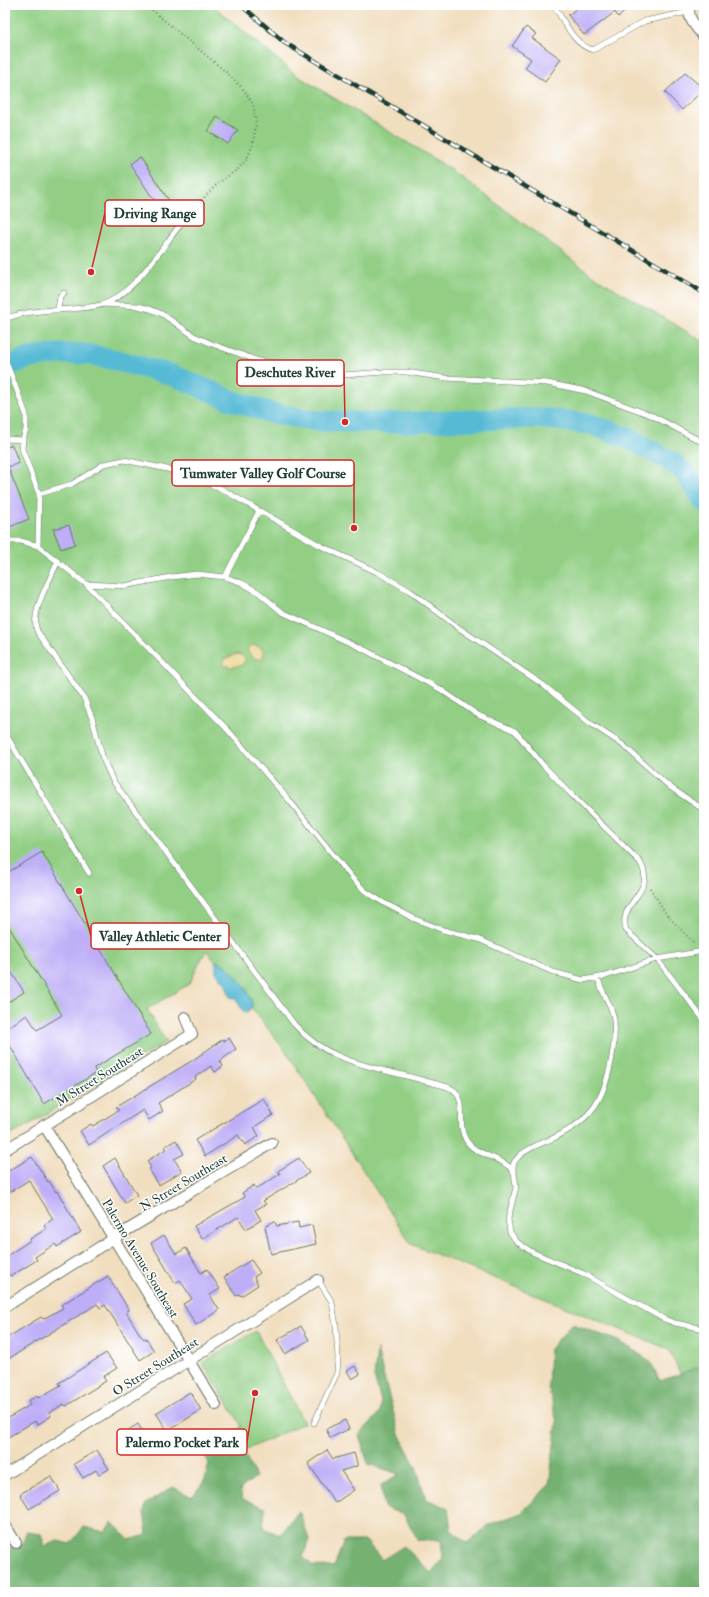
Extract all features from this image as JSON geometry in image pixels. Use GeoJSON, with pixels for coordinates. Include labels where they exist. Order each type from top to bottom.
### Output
{"type":"FeatureCollection","features":[{"type":"Feature","properties":{"kind":"street"},"geometry":{"type":"LineString","coordinates":[[689,8],[690,19],[704,38]]}},
{"type":"Feature","properties":{"kind":"street","name":"M Street Southeast"},"geometry":{"type":"LineString","coordinates":[[5,1150],[192,1034],[185,1018]]}},
{"type":"Feature","properties":{"kind":"street","name":"Palermo Avenue Southeast"},"geometry":{"type":"LineString","coordinates":[[44,1125],[188,1361],[216,1404]]}},
{"type":"Feature","properties":{"kind":"street","name":"N Street Southeast"},"geometry":{"type":"LineString","coordinates":[[5,1307],[114,1238],[272,1143]]}},
{"type":"Feature","properties":{"kind":"street","name":"O Street Southeast"},"geometry":{"type":"LineString","coordinates":[[5,1475],[318,1280]]}},
{"type":"Feature","properties":{"kind":"street"},"geometry":{"type":"LineString","coordinates":[[5,1525],[16,1543]]}},
{"type":"Feature","properties":{"kind":"lane"},"geometry":{"type":"LineString","coordinates":[[555,7],[578,42],[584,48],[593,50],[645,21],[689,8]]}},
{"type":"Feature","properties":{"kind":"lane"},"geometry":{"type":"LineString","coordinates":[[103,304],[123,294],[180,225]]}},
{"type":"Feature","properties":{"kind":"lane"},"geometry":{"type":"LineString","coordinates":[[58,310],[60,296],[64,293]]}},
{"type":"Feature","properties":{"kind":"lane"},"geometry":{"type":"LineString","coordinates":[[5,319],[33,311],[58,310],[103,304],[138,306],[162,314],[194,336],[259,361],[309,373],[343,375],[378,372],[406,372],[446,378],[546,383],[586,391],[652,416],[704,443]]}},
{"type":"Feature","properties":{"kind":"lane"},"geometry":{"type":"LineString","coordinates":[[5,359],[26,414],[26,429],[22,449],[26,464],[40,494],[38,546]]}},
{"type":"Feature","properties":{"kind":"lane"},"geometry":{"type":"LineString","coordinates":[[5,439],[23,440]]}},
{"type":"Feature","properties":{"kind":"lane"},"geometry":{"type":"LineString","coordinates":[[40,494],[72,484],[104,464],[124,460],[160,467],[197,478],[218,487],[322,546],[377,572],[410,591],[459,628],[542,684],[585,718],[623,745],[670,787],[704,810]]}},
{"type":"Feature","properties":{"kind":"lane"},"geometry":{"type":"LineString","coordinates":[[225,577],[259,511]]}},
{"type":"Feature","properties":{"kind":"lane"},"geometry":{"type":"LineString","coordinates":[[9,541],[21,540],[38,546],[86,584],[226,728],[289,800],[353,880],[365,892],[415,919],[443,930],[478,939],[553,972],[582,980],[598,978],[657,959],[703,951]]}},
{"type":"Feature","properties":{"kind":"lane"},"geometry":{"type":"LineString","coordinates":[[58,561],[36,613],[35,619],[37,631],[84,698],[92,718],[103,759],[113,781],[294,1024],[309,1040],[330,1053],[352,1062],[416,1078],[454,1090],[461,1102],[461,1128],[467,1143],[473,1148],[503,1162],[513,1170],[516,1177],[516,1184],[509,1214],[509,1227],[511,1236],[523,1248],[582,1273],[664,1319],[675,1323],[704,1329]]}},
{"type":"Feature","properties":{"kind":"lane"},"geometry":{"type":"LineString","coordinates":[[86,584],[124,586],[171,577],[197,574],[225,577],[250,587],[282,612],[361,648],[440,689],[478,715],[515,731],[543,765],[635,857],[643,867],[645,881],[640,892],[625,914],[625,927],[628,933],[657,959],[704,1020]]}},
{"type":"Feature","properties":{"kind":"lane"},"geometry":{"type":"LineString","coordinates":[[5,733],[89,873]]}},
{"type":"Feature","properties":{"kind":"lane"},"geometry":{"type":"LineString","coordinates":[[513,1170],[514,1162],[522,1155],[566,1131],[585,1118],[592,1110],[600,1096],[608,1072],[614,1027],[611,1006],[598,978]]}},
{"type":"Feature","properties":{"kind":"lane"},"geometry":{"type":"LineString","coordinates":[[314,1423],[337,1372],[338,1357],[336,1326],[332,1302],[318,1280]]}},
{"type":"Feature","properties":{"kind":"path"},"geometry":{"type":"LineString","coordinates":[[146,5],[226,72],[244,90],[253,104],[256,123],[253,144],[247,159],[237,170],[218,183],[180,225]]}},
{"type":"Feature","properties":{"kind":"path"},"geometry":{"type":"LineString","coordinates":[[645,876],[653,893],[667,915],[703,951]]}},
{"type":"Feature","properties":{"kind":"green space"},"geometry":{"type":"Polygon","coordinates":[[[5,5],[212,5],[296,75],[449,168],[595,277],[704,342],[704,1420],[668,1349],[411,1244],[287,1053],[206,950],[189,984],[147,1009],[166,1042],[5,1139],[5,5]]]}},
{"type":"Feature","properties":{"kind":"green space"},"geometry":{"type":"Polygon","coordinates":[[[572,1324],[619,1341],[650,1361],[660,1381],[704,1365],[704,1592],[5,1592],[5,1564],[9,1564],[11,1544],[23,1544],[26,1532],[41,1534],[45,1546],[58,1541],[70,1544],[84,1527],[104,1532],[112,1522],[129,1540],[147,1535],[144,1512],[146,1504],[173,1487],[192,1497],[205,1480],[209,1463],[196,1441],[213,1431],[245,1455],[256,1477],[240,1489],[242,1499],[265,1508],[263,1528],[280,1535],[299,1511],[309,1539],[303,1557],[313,1566],[334,1567],[344,1541],[366,1541],[382,1560],[404,1546],[431,1573],[443,1558],[441,1540],[418,1540],[404,1515],[384,1507],[381,1485],[399,1474],[368,1464],[359,1435],[380,1413],[381,1401],[374,1377],[377,1350],[399,1434],[416,1467],[426,1499],[448,1508],[451,1530],[467,1543],[489,1525],[521,1513],[549,1485],[557,1422],[548,1386],[550,1349],[572,1324]]]}},
{"type":"Feature","properties":{"kind":"green space"},"geometry":{"type":"Polygon","coordinates":[[[256,1331],[304,1423],[248,1449],[236,1431],[242,1426],[202,1363],[256,1331]]]}},
{"type":"Feature","properties":{"kind":"sand"},"geometry":{"type":"Polygon","coordinates":[[[250,645],[263,649],[263,659],[256,659],[250,655],[247,650],[250,645]]]}},
{"type":"Feature","properties":{"kind":"sand"},"geometry":{"type":"Polygon","coordinates":[[[237,654],[246,659],[242,665],[231,667],[224,665],[224,659],[237,654]]]}},
{"type":"Feature","properties":{"kind":"water"},"geometry":{"type":"Polygon","coordinates":[[[216,961],[227,967],[240,980],[245,988],[252,1002],[252,1007],[246,1013],[235,998],[230,997],[226,984],[216,972],[216,961]]]}},
{"type":"Feature","properties":{"kind":"building"},"geometry":{"type":"Polygon","coordinates":[[[572,5],[634,5],[618,17],[615,12],[584,35],[568,15],[576,9],[572,5]]]}},
{"type":"Feature","properties":{"kind":"building"},"geometry":{"type":"Polygon","coordinates":[[[526,27],[536,34],[532,38],[561,59],[545,82],[525,68],[531,59],[512,46],[526,27]]]}},
{"type":"Feature","properties":{"kind":"building"},"geometry":{"type":"Polygon","coordinates":[[[685,73],[704,89],[682,110],[665,92],[685,73]]]}},
{"type":"Feature","properties":{"kind":"building"},"geometry":{"type":"Polygon","coordinates":[[[217,117],[238,130],[228,144],[208,131],[217,117]]]}},
{"type":"Feature","properties":{"kind":"building"},"geometry":{"type":"Polygon","coordinates":[[[140,157],[170,202],[160,209],[130,164],[140,157]]]}},
{"type":"Feature","properties":{"kind":"building"},"geometry":{"type":"Polygon","coordinates":[[[12,445],[19,463],[8,467],[29,519],[5,529],[5,448],[12,445]]]}},
{"type":"Feature","properties":{"kind":"building"},"geometry":{"type":"Polygon","coordinates":[[[69,525],[75,544],[61,549],[53,529],[69,525]]]}},
{"type":"Feature","properties":{"kind":"building"},"geometry":{"type":"Polygon","coordinates":[[[42,852],[151,1034],[94,1068],[96,1073],[44,1104],[5,1037],[5,1029],[27,1015],[37,1030],[62,1015],[5,920],[5,874],[42,852]]]}},
{"type":"Feature","properties":{"kind":"building"},"geometry":{"type":"Polygon","coordinates":[[[5,962],[24,992],[5,1004],[5,962]]]}},
{"type":"Feature","properties":{"kind":"building"},"geometry":{"type":"Polygon","coordinates":[[[229,1038],[236,1049],[220,1061],[223,1066],[215,1072],[211,1066],[195,1077],[196,1079],[158,1103],[163,1111],[149,1120],[143,1110],[89,1145],[80,1131],[91,1124],[93,1126],[119,1110],[116,1107],[193,1060],[223,1039],[224,1041],[229,1038]]]}},
{"type":"Feature","properties":{"kind":"building"},"geometry":{"type":"Polygon","coordinates":[[[264,1099],[273,1115],[254,1127],[259,1136],[245,1145],[238,1135],[205,1156],[195,1140],[264,1099]]]}},
{"type":"Feature","properties":{"kind":"building"},"geometry":{"type":"Polygon","coordinates":[[[176,1140],[184,1154],[174,1159],[182,1171],[159,1185],[149,1169],[151,1168],[147,1161],[166,1149],[164,1147],[176,1140]]]}},
{"type":"Feature","properties":{"kind":"building"},"geometry":{"type":"Polygon","coordinates":[[[32,1157],[48,1182],[49,1181],[56,1192],[57,1191],[81,1232],[57,1247],[55,1244],[35,1257],[37,1260],[11,1276],[9,1274],[5,1277],[5,1257],[46,1229],[44,1225],[53,1219],[29,1180],[5,1195],[5,1173],[32,1157]]]}},
{"type":"Feature","properties":{"kind":"building"},"geometry":{"type":"Polygon","coordinates":[[[115,1158],[137,1195],[125,1203],[103,1166],[115,1158]]]}},
{"type":"Feature","properties":{"kind":"building"},"geometry":{"type":"Polygon","coordinates":[[[299,1158],[309,1173],[263,1201],[266,1204],[255,1210],[261,1220],[246,1229],[238,1217],[202,1239],[194,1226],[245,1197],[242,1193],[254,1185],[256,1189],[280,1174],[278,1171],[299,1158]]]}},
{"type":"Feature","properties":{"kind":"building"},"geometry":{"type":"Polygon","coordinates":[[[274,1221],[277,1226],[298,1222],[299,1228],[312,1225],[316,1244],[271,1254],[265,1227],[274,1221]]]}},
{"type":"Feature","properties":{"kind":"building"},"geometry":{"type":"Polygon","coordinates":[[[164,1235],[176,1254],[186,1248],[201,1273],[207,1269],[220,1289],[210,1295],[219,1310],[196,1325],[183,1304],[192,1299],[180,1280],[175,1283],[151,1243],[164,1235]]]}},
{"type":"Feature","properties":{"kind":"building"},"geometry":{"type":"Polygon","coordinates":[[[251,1260],[260,1273],[254,1277],[258,1285],[241,1296],[239,1294],[236,1296],[224,1277],[251,1260]]]}},
{"type":"Feature","properties":{"kind":"building"},"geometry":{"type":"Polygon","coordinates":[[[108,1276],[129,1310],[126,1312],[141,1336],[144,1339],[146,1338],[154,1351],[140,1360],[105,1305],[100,1308],[97,1304],[5,1361],[5,1339],[41,1317],[43,1319],[63,1308],[61,1305],[108,1276]]]}},
{"type":"Feature","properties":{"kind":"building"},"geometry":{"type":"Polygon","coordinates":[[[301,1326],[309,1340],[285,1354],[277,1340],[301,1326]]]}},
{"type":"Feature","properties":{"kind":"building"},"geometry":{"type":"Polygon","coordinates":[[[106,1353],[117,1368],[103,1377],[106,1381],[66,1406],[64,1404],[49,1413],[51,1416],[37,1425],[35,1421],[5,1439],[5,1420],[30,1405],[28,1401],[37,1396],[38,1398],[61,1385],[59,1383],[106,1353]]]}},
{"type":"Feature","properties":{"kind":"building"},"geometry":{"type":"Polygon","coordinates":[[[355,1366],[360,1374],[352,1379],[347,1371],[355,1366]]]}},
{"type":"Feature","properties":{"kind":"building"},"geometry":{"type":"Polygon","coordinates":[[[190,1392],[201,1410],[168,1431],[156,1413],[190,1392]]]}},
{"type":"Feature","properties":{"kind":"building"},"geometry":{"type":"Polygon","coordinates":[[[345,1420],[349,1429],[330,1438],[326,1429],[345,1420]]]}},
{"type":"Feature","properties":{"kind":"building"},"geometry":{"type":"Polygon","coordinates":[[[138,1424],[148,1439],[127,1453],[117,1437],[138,1424]]]}},
{"type":"Feature","properties":{"kind":"building"},"geometry":{"type":"Polygon","coordinates":[[[97,1450],[109,1469],[99,1475],[96,1470],[83,1478],[74,1464],[97,1450]]]}},
{"type":"Feature","properties":{"kind":"building"},"geometry":{"type":"Polygon","coordinates":[[[327,1450],[333,1459],[354,1453],[357,1463],[357,1466],[341,1471],[354,1490],[335,1503],[308,1463],[327,1450]]]}},
{"type":"Feature","properties":{"kind":"building"},"geometry":{"type":"Polygon","coordinates":[[[51,1476],[60,1491],[29,1509],[20,1494],[51,1476]]]}},
{"type":"Feature","properties":{"kind":"waterway"},"geometry":{"type":"LineString","coordinates":[[5,367],[29,358],[58,354],[86,354],[172,375],[231,400],[271,413],[318,421],[387,423],[537,418],[591,424],[628,438],[672,462],[685,473],[704,501]]}},
{"type":"Feature","properties":{"kind":"railway"},"geometry":{"type":"LineString","coordinates":[[241,5],[285,43],[704,293]]}},
{"type":"Feature","properties":{"kind":"place","name":"Driving Range"},"geometry":{"type":"Point","coordinates":[91,272]}},
{"type":"Feature","properties":{"kind":"place","name":"Deschutes River"},"geometry":{"type":"Point","coordinates":[345,422]}},
{"type":"Feature","properties":{"kind":"place","name":"Tumwater Valley Golf Course"},"geometry":{"type":"Point","coordinates":[354,528]}},
{"type":"Feature","properties":{"kind":"place","name":"Valley Athletic Center"},"geometry":{"type":"Point","coordinates":[79,891]}},
{"type":"Feature","properties":{"kind":"place","name":"Palermo Pocket Park"},"geometry":{"type":"Point","coordinates":[255,1393]}}]}
